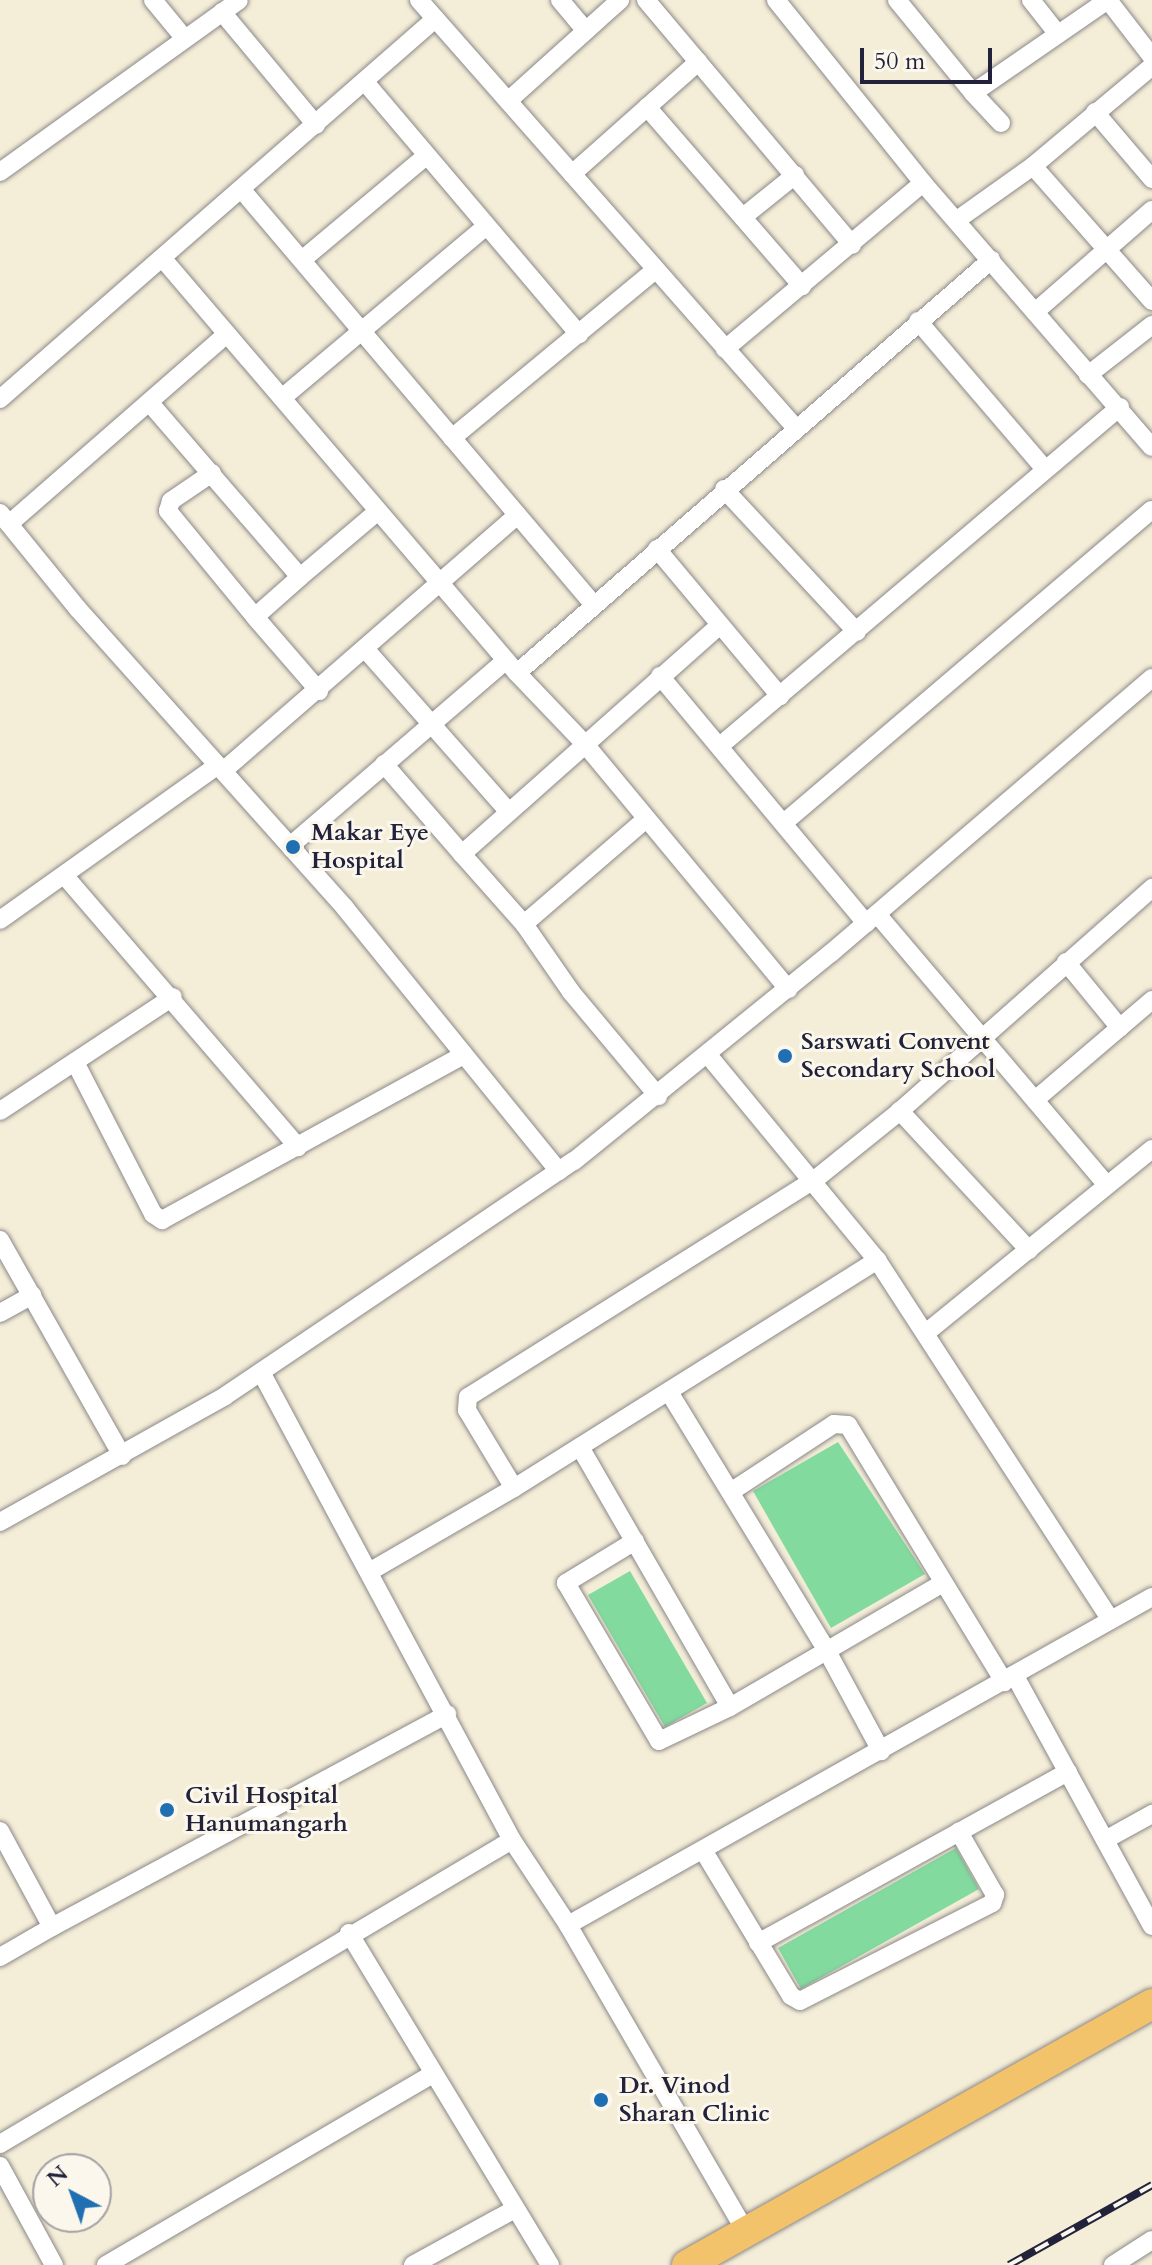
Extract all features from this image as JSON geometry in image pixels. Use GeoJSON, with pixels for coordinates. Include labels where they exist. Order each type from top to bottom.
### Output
{"type":"FeatureCollection","features":[{"type":"Feature","properties":{"kind":"main road"},"geometry":{"type":"LineString","coordinates":[[687,2265],[1152,2004]]}},
{"type":"Feature","properties":{"kind":"street"},"geometry":{"type":"LineString","coordinates":[[153,0],[185,39]]}},
{"type":"Feature","properties":{"kind":"street"},"geometry":{"type":"LineString","coordinates":[[0,172],[239,0]]}},
{"type":"Feature","properties":{"kind":"street"},"geometry":{"type":"LineString","coordinates":[[419,0],[794,426]]}},
{"type":"Feature","properties":{"kind":"street"},"geometry":{"type":"LineString","coordinates":[[560,0],[586,31]]}},
{"type":"Feature","properties":{"kind":"street"},"geometry":{"type":"LineString","coordinates":[[508,101],[620,0]]}},
{"type":"Feature","properties":{"kind":"street"},"geometry":{"type":"LineString","coordinates":[[646,0],[852,245]]}},
{"type":"Feature","properties":{"kind":"street"},"geometry":{"type":"LineString","coordinates":[[776,0],[923,183],[1152,447]]}},
{"type":"Feature","properties":{"kind":"street"},"geometry":{"type":"LineString","coordinates":[[897,0],[1001,123]]}},
{"type":"Feature","properties":{"kind":"street"},"geometry":{"type":"LineString","coordinates":[[1031,0],[1057,33]]}},
{"type":"Feature","properties":{"kind":"street"},"geometry":{"type":"LineString","coordinates":[[973,93],[1108,0],[1152,57]]}},
{"type":"Feature","properties":{"kind":"street"},"geometry":{"type":"LineString","coordinates":[[222,12],[316,125]]}},
{"type":"Feature","properties":{"kind":"street"},"geometry":{"type":"LineString","coordinates":[[0,399],[435,19]]}},
{"type":"Feature","properties":{"kind":"street"},"geometry":{"type":"LineString","coordinates":[[572,174],[698,62]]}},
{"type":"Feature","properties":{"kind":"street"},"geometry":{"type":"LineString","coordinates":[[957,220],[1033,166],[1152,66]]}},
{"type":"Feature","properties":{"kind":"street"},"geometry":{"type":"LineString","coordinates":[[365,82],[579,334]]}},
{"type":"Feature","properties":{"kind":"street"},"geometry":{"type":"LineString","coordinates":[[647,107],[802,286]]}},
{"type":"Feature","properties":{"kind":"street"},"geometry":{"type":"LineString","coordinates":[[1095,112],[1152,179]]}},
{"type":"Feature","properties":{"kind":"street"},"geometry":{"type":"LineString","coordinates":[[302,260],[426,156]]}},
{"type":"Feature","properties":{"kind":"street"},"geometry":{"type":"LineString","coordinates":[[1033,166],[1152,301]]}},
{"type":"Feature","properties":{"kind":"street"},"geometry":{"type":"LineString","coordinates":[[743,217],[795,175]]}},
{"type":"Feature","properties":{"kind":"street"},"geometry":{"type":"LineString","coordinates":[[725,349],[923,183]]}},
{"type":"Feature","properties":{"kind":"street"},"geometry":{"type":"LineString","coordinates":[[242,190],[594,605]]}},
{"type":"Feature","properties":{"kind":"street"},"geometry":{"type":"LineString","coordinates":[[1035,312],[1152,210]]}},
{"type":"Feature","properties":{"kind":"street"},"geometry":{"type":"LineString","coordinates":[[282,398],[363,333],[485,227]]}},
{"type":"Feature","properties":{"kind":"street"},"geometry":{"type":"LineString","coordinates":[[163,259],[512,666],[584,743],[788,989]]}},
{"type":"Feature","properties":{"kind":"street"},"geometry":{"type":"LineString","coordinates":[[290,846],[430,722],[594,605],[794,426],[991,260]]}},
{"type":"Feature","properties":{"kind":"street"},"geometry":{"type":"LineString","coordinates":[[452,438],[655,270]]}},
{"type":"Feature","properties":{"kind":"street"},"geometry":{"type":"LineString","coordinates":[[918,321],[1044,468]]}},
{"type":"Feature","properties":{"kind":"street"},"geometry":{"type":"LineString","coordinates":[[1088,375],[1152,325]]}},
{"type":"Feature","properties":{"kind":"street"},"geometry":{"type":"LineString","coordinates":[[227,334],[5,519],[290,846],[559,1171]]}},
{"type":"Feature","properties":{"kind":"street"},"geometry":{"type":"LineString","coordinates":[[149,402],[300,577]]}},
{"type":"Feature","properties":{"kind":"street"},"geometry":{"type":"LineString","coordinates":[[721,745],[857,632],[1044,468],[1120,407]]}},
{"type":"Feature","properties":{"kind":"street"},"geometry":{"type":"LineString","coordinates":[[212,473],[171,501],[168,511],[319,691]]}},
{"type":"Feature","properties":{"kind":"street"},"geometry":{"type":"LineString","coordinates":[[724,489],[857,632]]}},
{"type":"Feature","properties":{"kind":"street"},"geometry":{"type":"LineString","coordinates":[[786,821],[1152,510]]}},
{"type":"Feature","properties":{"kind":"street"},"geometry":{"type":"LineString","coordinates":[[255,617],[378,511]]}},
{"type":"Feature","properties":{"kind":"street"},"geometry":{"type":"LineString","coordinates":[[1,917],[220,768],[319,691],[517,515]]}},
{"type":"Feature","properties":{"kind":"street"},"geometry":{"type":"LineString","coordinates":[[657,549],[718,627],[780,696]]}},
{"type":"Feature","properties":{"kind":"street"},"geometry":{"type":"LineString","coordinates":[[462,854],[507,810],[718,627]]}},
{"type":"Feature","properties":{"kind":"street"},"geometry":{"type":"LineString","coordinates":[[367,651],[507,810]]}},
{"type":"Feature","properties":{"kind":"street"},"geometry":{"type":"LineString","coordinates":[[660,676],[871,919],[981,1034],[1106,1184]]}},
{"type":"Feature","properties":{"kind":"street"},"geometry":{"type":"LineString","coordinates":[[0,1522],[122,1456],[261,1372],[559,1171],[658,1096],[788,989],[1152,678]]}},
{"type":"Feature","properties":{"kind":"street"},"geometry":{"type":"LineString","coordinates":[[384,764],[524,924],[571,992],[658,1096]]}},
{"type":"Feature","properties":{"kind":"street"},"geometry":{"type":"LineString","coordinates":[[524,924],[645,820]]}},
{"type":"Feature","properties":{"kind":"street"},"geometry":{"type":"LineString","coordinates":[[64,875],[173,997],[298,1147]]}},
{"type":"Feature","properties":{"kind":"street"},"geometry":{"type":"LineString","coordinates":[[514,1488],[467,1410],[468,1397],[813,1181],[900,1111],[981,1034],[1152,888]]}},
{"type":"Feature","properties":{"kind":"street"},"geometry":{"type":"LineString","coordinates":[[1066,962],[1120,1028]]}},
{"type":"Feature","properties":{"kind":"street"},"geometry":{"type":"LineString","coordinates":[[0,1111],[173,997]]}},
{"type":"Feature","properties":{"kind":"street"},"geometry":{"type":"LineString","coordinates":[[1035,1100],[1152,1000]]}},
{"type":"Feature","properties":{"kind":"street"},"geometry":{"type":"LineString","coordinates":[[75,1062],[159,1220],[464,1055]]}},
{"type":"Feature","properties":{"kind":"street"},"geometry":{"type":"LineString","coordinates":[[708,1055],[877,1260],[927,1332],[1111,1620]]}},
{"type":"Feature","properties":{"kind":"street"},"geometry":{"type":"LineString","coordinates":[[900,1111],[1029,1250]]}},
{"type":"Feature","properties":{"kind":"street"},"geometry":{"type":"LineString","coordinates":[[927,1332],[1152,1149]]}},
{"type":"Feature","properties":{"kind":"street"},"geometry":{"type":"LineString","coordinates":[[0,1240],[122,1456]]}},
{"type":"Feature","properties":{"kind":"street"},"geometry":{"type":"LineString","coordinates":[[369,1572],[514,1488],[877,1260]]}},
{"type":"Feature","properties":{"kind":"street"},"geometry":{"type":"LineString","coordinates":[[0,1313],[32,1295]]}},
{"type":"Feature","properties":{"kind":"street"},"geometry":{"type":"LineString","coordinates":[[261,1372],[512,1840],[568,1925],[746,2232]]}},
{"type":"Feature","properties":{"kind":"street"},"geometry":{"type":"LineString","coordinates":[[669,1392],[827,1651],[881,1751]]}},
{"type":"Feature","properties":{"kind":"street"},"geometry":{"type":"LineString","coordinates":[[732,1491],[843,1423],[943,1583],[1010,1679],[1068,1772],[1152,1926]]}},
{"type":"Feature","properties":{"kind":"street"},"geometry":{"type":"LineString","coordinates":[[580,1447],[730,1707]]}},
{"type":"Feature","properties":{"kind":"street"},"geometry":{"type":"LineString","coordinates":[[635,1541],[569,1579],[566,1585],[657,1740],[730,1707],[943,1583]]}},
{"type":"Feature","properties":{"kind":"street"},"geometry":{"type":"LineString","coordinates":[[568,1925],[1152,1597]]}},
{"type":"Feature","properties":{"kind":"street"},"geometry":{"type":"LineString","coordinates":[[0,1957],[447,1714]]}},
{"type":"Feature","properties":{"kind":"street"},"geometry":{"type":"LineString","coordinates":[[758,1943],[1068,1772]]}},
{"type":"Feature","properties":{"kind":"street"},"geometry":{"type":"LineString","coordinates":[[1105,1840],[1152,1814]]}},
{"type":"Feature","properties":{"kind":"street"},"geometry":{"type":"LineString","coordinates":[[0,1831],[52,1927]]}},
{"type":"Feature","properties":{"kind":"street"},"geometry":{"type":"LineString","coordinates":[[703,1850],[791,1996],[800,2001],[992,1903],[995,1895],[959,1832]]}},
{"type":"Feature","properties":{"kind":"street"},"geometry":{"type":"LineString","coordinates":[[0,2144],[349,1933],[512,1840]]}},
{"type":"Feature","properties":{"kind":"street"},"geometry":{"type":"LineString","coordinates":[[349,1933],[513,2210],[550,2265]]}},
{"type":"Feature","properties":{"kind":"street"},"geometry":{"type":"LineString","coordinates":[[106,2265],[433,2074]]}},
{"type":"Feature","properties":{"kind":"street"},"geometry":{"type":"LineString","coordinates":[[0,2166],[54,2265]]}},
{"type":"Feature","properties":{"kind":"street"},"geometry":{"type":"LineString","coordinates":[[413,2265],[513,2210]]}},
{"type":"Feature","properties":{"kind":"street"},"geometry":{"type":"LineString","coordinates":[[1113,2265],[1151,2241]]}},
{"type":"Feature","properties":{"kind":"green space"},"geometry":{"type":"Polygon","coordinates":[[[838,1442],[925,1574],[831,1628],[753,1491],[838,1442]]]}},
{"type":"Feature","properties":{"kind":"green space"},"geometry":{"type":"Polygon","coordinates":[[[630,1571],[707,1703],[665,1727],[588,1595],[630,1571]]]}},
{"type":"Feature","properties":{"kind":"green space"},"geometry":{"type":"Polygon","coordinates":[[[956,1848],[979,1889],[801,1989],[778,1948],[956,1848]]]}},
{"type":"Feature","properties":{"kind":"railway"},"geometry":{"type":"LineString","coordinates":[[1009,2265],[1152,2185]]}},
{"type":"Feature","properties":{"kind":"place","name":"Makar Eye Hospital"},"geometry":{"type":"Point","coordinates":[293,847]}},
{"type":"Feature","properties":{"kind":"place","name":"Sarswati Convent Secondary School"},"geometry":{"type":"Point","coordinates":[785,1056]}},
{"type":"Feature","properties":{"kind":"place","name":"Civil Hospital Hanumangarh"},"geometry":{"type":"Point","coordinates":[167,1810]}},
{"type":"Feature","properties":{"kind":"place","name":"Dr. Vinod Sharan Clinic"},"geometry":{"type":"Point","coordinates":[601,2100]}}]}
